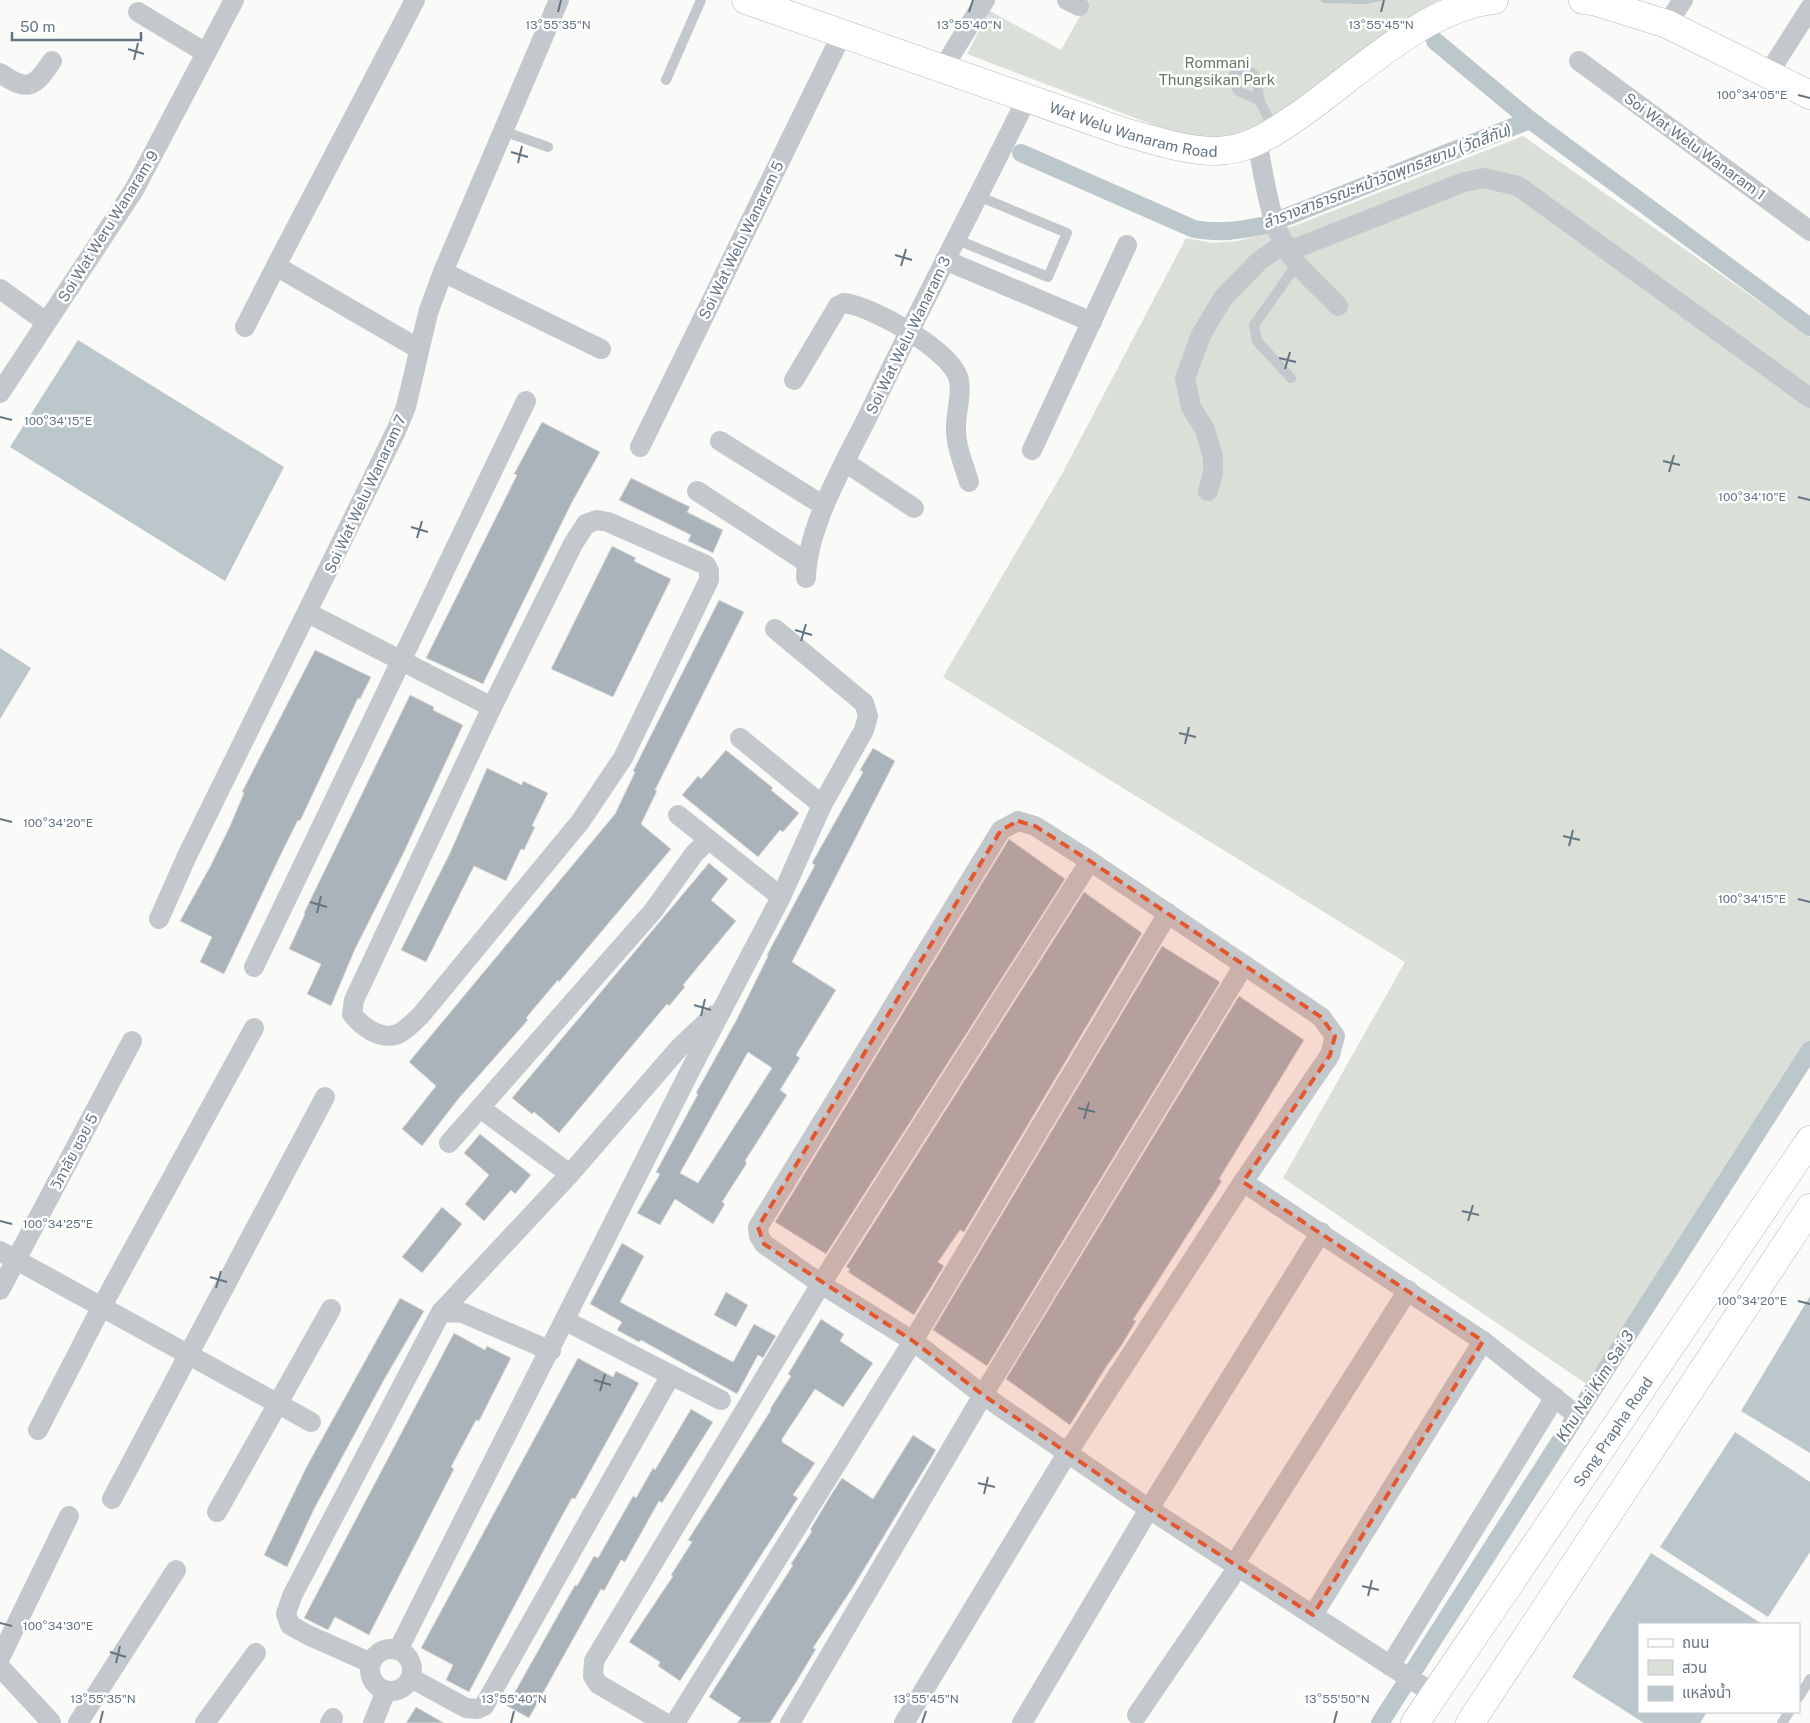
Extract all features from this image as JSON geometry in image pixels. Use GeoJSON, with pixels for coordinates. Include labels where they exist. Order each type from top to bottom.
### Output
{"type":"FeatureCollection","features":[{"type":"Feature","properties":{"kind":"main road","name":"Wat Welu Wanaram Road"},"geometry":{"type":"LineString","coordinates":[[746,0],[776,5],[842,34],[1124,132],[1180,148],[1217,151],[1266,137],[1327,96],[1392,46],[1435,18],[1479,1],[1494,0]]}},
{"type":"Feature","properties":{"kind":"main road"},"geometry":{"type":"LineString","coordinates":[[1583,0],[1593,1],[1667,24],[1810,95]]}},
{"type":"Feature","properties":{"kind":"main road","name":"Song Prapha Road"},"geometry":{"type":"LineString","coordinates":[[1415,1723],[1427,1690],[1807,1153]]}},
{"type":"Feature","properties":{"kind":"main road"},"geometry":{"type":"LineString","coordinates":[[1470,1723],[1810,1208]]}},
{"type":"Feature","properties":{"kind":"street","name":"Soi Wat Weru Wanaram 9"},"geometry":{"type":"LineString","coordinates":[[0,393],[134,190],[234,0]]}},
{"type":"Feature","properties":{"kind":"street"},"geometry":{"type":"LineString","coordinates":[[245,327],[415,0]]}},
{"type":"Feature","properties":{"kind":"street","name":"Soi Wat Welu Wanaram 7"},"geometry":{"type":"LineString","coordinates":[[159,919],[186,858],[396,431],[406,407],[419,349],[443,272],[559,0]]}},
{"type":"Feature","properties":{"kind":"street"},"geometry":{"type":"LineString","coordinates":[[943,68],[984,0]]}},
{"type":"Feature","properties":{"kind":"street"},"geometry":{"type":"LineString","coordinates":[[1667,24],[1684,0]]}},
{"type":"Feature","properties":{"kind":"street"},"geometry":{"type":"LineString","coordinates":[[1768,74],[1810,8]]}},
{"type":"Feature","properties":{"kind":"street"},"geometry":{"type":"LineString","coordinates":[[138,12],[206,53]]}},
{"type":"Feature","properties":{"kind":"street","name":"Soi Wat Welu Wanaram 5"},"geometry":{"type":"LineString","coordinates":[[640,447],[842,34]]}},
{"type":"Feature","properties":{"kind":"street","name":"Soi Wat Welu Wanaram 1"},"geometry":{"type":"LineString","coordinates":[[1579,61],[1810,231]]}},
{"type":"Feature","properties":{"kind":"street"},"geometry":{"type":"LineString","coordinates":[[0,72],[20,85],[32,85],[41,78],[52,62]]}},
{"type":"Feature","properties":{"kind":"street","name":"Soi Wat Welu Wanaram 3"},"geometry":{"type":"LineString","coordinates":[[697,491],[806,570],[824,506],[909,330],[1027,98]]}},
{"type":"Feature","properties":{"kind":"street"},"geometry":{"type":"LineString","coordinates":[[1266,137],[1266,195],[1288,248],[1338,306]]}},
{"type":"Feature","properties":{"kind":"street"},"geometry":{"type":"LineString","coordinates":[[1208,490],[1213,474],[1213,457],[1205,430],[1190,407],[1185,378],[1201,335],[1223,298],[1259,261],[1288,248],[1464,182],[1484,178],[1518,186],[1810,398]]}},
{"type":"Feature","properties":{"kind":"street"},"geometry":{"type":"LineString","coordinates":[[1032,450],[1127,245]]}},
{"type":"Feature","properties":{"kind":"street"},"geometry":{"type":"LineString","coordinates":[[945,260],[1092,322]]}},
{"type":"Feature","properties":{"kind":"street"},"geometry":{"type":"LineString","coordinates":[[276,266],[419,349]]}},
{"type":"Feature","properties":{"kind":"street"},"geometry":{"type":"LineString","coordinates":[[443,272],[601,349]]}},
{"type":"Feature","properties":{"kind":"street"},"geometry":{"type":"LineString","coordinates":[[0,289],[46,322]]}},
{"type":"Feature","properties":{"kind":"street"},"geometry":{"type":"LineString","coordinates":[[794,380],[838,306],[844,303],[909,330],[943,356],[959,379],[957,442],[969,482]]}},
{"type":"Feature","properties":{"kind":"street"},"geometry":{"type":"LineString","coordinates":[[254,967],[526,401]]}},
{"type":"Feature","properties":{"kind":"street"},"geometry":{"type":"LineString","coordinates":[[720,441],[824,506]]}},
{"type":"Feature","properties":{"kind":"street"},"geometry":{"type":"LineString","coordinates":[[845,462],[914,508]]}},
{"type":"Feature","properties":{"kind":"street"},"geometry":{"type":"LineString","coordinates":[[597,520],[608,522],[706,564],[710,572],[709,580],[623,758],[605,786],[580,822],[421,1015],[400,1033],[386,1037],[361,1025],[352,1014],[354,1000],[492,707],[573,544],[586,524],[597,520]]}},
{"type":"Feature","properties":{"kind":"street"},"geometry":{"type":"LineString","coordinates":[[308,613],[492,707]]}},
{"type":"Feature","properties":{"kind":"street"},"geometry":{"type":"LineString","coordinates":[[398,1650],[781,897],[822,806],[864,730],[868,716],[864,703],[775,629]]}},
{"type":"Feature","properties":{"kind":"street"},"geometry":{"type":"LineString","coordinates":[[740,738],[822,806]]}},
{"type":"Feature","properties":{"kind":"street"},"geometry":{"type":"LineString","coordinates":[[678,815],[781,897]]}},
{"type":"Feature","properties":{"kind":"street"},"geometry":{"type":"LineString","coordinates":[[904,1723],[1068,1452],[1243,1182],[1330,1055],[1334,1036],[1321,1017],[1090,861],[1035,826],[1018,821],[1001,830],[758,1227],[759,1236],[764,1244],[821,1284],[913,1341],[983,1395],[1068,1452],[1149,1509],[1427,1690]]}},
{"type":"Feature","properties":{"kind":"street"},"geometry":{"type":"LineString","coordinates":[[449,1143],[653,911],[694,854],[708,840]]}},
{"type":"Feature","properties":{"kind":"street"},"geometry":{"type":"LineString","coordinates":[[665,1723],[598,1684],[593,1676],[594,1661],[821,1284],[1090,861]]}},
{"type":"Feature","properties":{"kind":"street"},"geometry":{"type":"LineString","coordinates":[[675,1723],[913,1341],[1168,913]]}},
{"type":"Feature","properties":{"kind":"street"},"geometry":{"type":"LineString","coordinates":[[790,1723],[983,1395],[1244,965]]}},
{"type":"Feature","properties":{"kind":"street"},"geometry":{"type":"LineString","coordinates":[[371,1663],[308,1636],[290,1625],[286,1614],[292,1596],[441,1312],[570,1174],[679,1048],[725,1006]]}},
{"type":"Feature","properties":{"kind":"street"},"geometry":{"type":"LineString","coordinates":[[38,1430],[102,1306],[254,1028]]}},
{"type":"Feature","properties":{"kind":"street","name":"วิภาลัย ซอย 5"},"geometry":{"type":"LineString","coordinates":[[0,1290],[8,1256],[132,1041]]}},
{"type":"Feature","properties":{"kind":"street"},"geometry":{"type":"LineString","coordinates":[[112,1499],[325,1097]]}},
{"type":"Feature","properties":{"kind":"street"},"geometry":{"type":"LineString","coordinates":[[480,1108],[570,1174]]}},
{"type":"Feature","properties":{"kind":"street"},"geometry":{"type":"LineString","coordinates":[[1243,1182],[1483,1341],[1562,1403],[1393,1668]]}},
{"type":"Feature","properties":{"kind":"street"},"geometry":{"type":"LineString","coordinates":[[1022,1723],[1149,1509],[1321,1232]]}},
{"type":"Feature","properties":{"kind":"street"},"geometry":{"type":"LineString","coordinates":[[8,1256],[189,1353],[311,1422]]}},
{"type":"Feature","properties":{"kind":"street"},"geometry":{"type":"LineString","coordinates":[[1137,1715],[1236,1566],[1408,1290]]}},
{"type":"Feature","properties":{"kind":"street"},"geometry":{"type":"LineString","coordinates":[[217,1512],[276,1402],[331,1309]]}},
{"type":"Feature","properties":{"kind":"street"},"geometry":{"type":"LineString","coordinates":[[441,1312],[463,1313],[551,1351]]}},
{"type":"Feature","properties":{"kind":"street"},"geometry":{"type":"LineString","coordinates":[[566,1321],[721,1400]]}},
{"type":"Feature","properties":{"kind":"street"},"geometry":{"type":"LineString","coordinates":[[1313,1615],[1483,1341]]}},
{"type":"Feature","properties":{"kind":"street"},"geometry":{"type":"LineString","coordinates":[[411,1678],[466,1708],[477,1709],[484,1706],[671,1375]]}},
{"type":"Feature","properties":{"kind":"street"},"geometry":{"type":"LineString","coordinates":[[0,1658],[70,1516]]}},
{"type":"Feature","properties":{"kind":"street"},"geometry":{"type":"LineString","coordinates":[[0,1667],[51,1722],[64,1719],[76,1723],[176,1570]]}},
{"type":"Feature","properties":{"kind":"street"},"geometry":{"type":"LineString","coordinates":[[388,1649],[398,1650],[408,1657],[412,1667],[411,1678],[405,1687],[396,1692],[386,1691],[375,1686],[370,1675],[371,1663],[377,1654],[388,1649]]}},
{"type":"Feature","properties":{"kind":"street"},"geometry":{"type":"LineString","coordinates":[[205,1723],[256,1653]]}},
{"type":"Feature","properties":{"kind":"street"},"geometry":{"type":"LineString","coordinates":[[373,1723],[386,1691]]}},
{"type":"Feature","properties":{"kind":"lane"},"geometry":{"type":"LineString","coordinates":[[666,80],[701,0]]}},
{"type":"Feature","properties":{"kind":"lane"},"geometry":{"type":"LineString","coordinates":[[1259,100],[1266,137]]}},
{"type":"Feature","properties":{"kind":"lane"},"geometry":{"type":"LineString","coordinates":[[502,131],[548,147]]}},
{"type":"Feature","properties":{"kind":"lane"},"geometry":{"type":"LineString","coordinates":[[956,239],[1048,277],[1067,233],[978,196]]}},
{"type":"Feature","properties":{"kind":"lane"},"geometry":{"type":"LineString","coordinates":[[1288,248],[1254,325],[1257,341],[1291,378]]}},
{"type":"Feature","properties":{"kind":"lane"},"geometry":{"type":"LineString","coordinates":[[1800,1695],[1810,1679]]}},
{"type":"Feature","properties":{"kind":"highlighted area"},"geometry":{"type":"Polygon","coordinates":[[[1018,821],[1035,826],[1090,861],[1321,1017],[1335,1036],[1330,1055],[1243,1182],[1483,1341],[1313,1615],[1149,1509],[983,1395],[913,1341],[764,1244],[758,1227],[1001,830],[1018,821]]]}},
{"type":"Feature","properties":{"kind":"green space","name":"Rommani Thungsikan Park"},"geometry":{"type":"Polygon","coordinates":[[[1089,0],[1440,0],[1422,9],[1384,36],[1267,126],[1218,142],[1180,135],[967,54],[990,11],[1061,50],[1089,0]]]}},
{"type":"Feature","properties":{"kind":"green space"},"geometry":{"type":"Polygon","coordinates":[[[1523,136],[1810,337],[1810,1050],[1594,1389],[1283,1178],[1405,962],[943,677],[1062,474],[1186,238],[1212,243],[1238,241],[1294,226],[1523,136]]]}},
{"type":"Feature","properties":{"kind":"water"},"geometry":{"type":"Polygon","coordinates":[[[1320,0],[1386,0],[1365,4],[1323,3],[1320,0]]]}},
{"type":"Feature","properties":{"kind":"water"},"geometry":{"type":"Polygon","coordinates":[[[78,340],[284,467],[225,581],[10,447],[78,340]]]}},
{"type":"Feature","properties":{"kind":"water"},"geometry":{"type":"Polygon","coordinates":[[[0,648],[31,668],[0,719],[0,648]]]}},
{"type":"Feature","properties":{"kind":"water"},"geometry":{"type":"Polygon","coordinates":[[[1810,1296],[1810,1453],[1741,1411],[1810,1296]]]}},
{"type":"Feature","properties":{"kind":"water"},"geometry":{"type":"Polygon","coordinates":[[[1735,1432],[1810,1482],[1810,1552],[1768,1617],[1660,1547],[1735,1432]]]}},
{"type":"Feature","properties":{"kind":"water"},"geometry":{"type":"Polygon","coordinates":[[[1651,1553],[1760,1623],[1638,1623],[1638,1713],[1706,1713],[1700,1723],[1644,1723],[1572,1677],[1651,1553]]]}},
{"type":"Feature","properties":{"kind":"building"},"geometry":{"type":"Polygon","coordinates":[[[542,422],[600,452],[571,504],[483,684],[426,658],[517,475],[514,474],[542,422]]]}},
{"type":"Feature","properties":{"kind":"building"},"geometry":{"type":"Polygon","coordinates":[[[631,478],[690,507],[687,512],[723,530],[713,553],[688,541],[691,535],[619,500],[631,478]]]}},
{"type":"Feature","properties":{"kind":"building"},"geometry":{"type":"Polygon","coordinates":[[[612,546],[636,558],[634,561],[671,579],[613,697],[551,669],[612,546]]]}},
{"type":"Feature","properties":{"kind":"building"},"geometry":{"type":"Polygon","coordinates":[[[719,600],[744,612],[655,790],[657,791],[641,824],[671,849],[559,982],[558,980],[526,1018],[528,1020],[459,1098],[422,1146],[402,1129],[436,1086],[409,1062],[615,814],[635,772],[633,771],[719,600]]]}},
{"type":"Feature","properties":{"kind":"building"},"geometry":{"type":"Polygon","coordinates":[[[315,650],[371,677],[360,699],[358,698],[300,821],[298,820],[283,850],[224,974],[200,962],[212,937],[180,921],[211,865],[230,826],[244,793],[242,792],[315,650]]]}},
{"type":"Feature","properties":{"kind":"building"},"geometry":{"type":"Polygon","coordinates":[[[410,695],[434,707],[433,710],[463,725],[404,852],[355,949],[331,1006],[307,994],[321,964],[289,949],[304,913],[410,695]]]}},
{"type":"Feature","properties":{"kind":"building"},"geometry":{"type":"Polygon","coordinates":[[[873,748],[895,761],[792,962],[836,990],[796,1055],[800,1058],[780,1090],[787,1095],[745,1161],[747,1163],[722,1202],[725,1204],[713,1224],[675,1199],[660,1225],[637,1213],[660,1174],[656,1172],[698,1094],[696,1093],[737,1019],[767,955],[815,865],[812,863],[863,772],[860,770],[873,748]],[[748,1052],[680,1173],[698,1183],[772,1068],[748,1052]]]}},
{"type":"Feature","properties":{"kind":"building"},"geometry":{"type":"Polygon","coordinates":[[[726,750],[773,788],[771,790],[799,813],[783,832],[780,830],[758,857],[682,795],[698,776],[701,779],[726,750]]]}},
{"type":"Feature","properties":{"kind":"building"},"geometry":{"type":"Polygon","coordinates":[[[487,768],[522,785],[523,781],[548,793],[532,826],[535,827],[524,850],[521,849],[506,881],[474,866],[426,962],[401,950],[450,853],[487,768]]]}},
{"type":"Feature","properties":{"kind":"building"},"geometry":{"type":"Polygon","coordinates":[[[1009,839],[1065,879],[826,1254],[775,1222],[1009,839]]]}},
{"type":"Feature","properties":{"kind":"building"},"geometry":{"type":"Polygon","coordinates":[[[709,863],[728,879],[711,900],[736,921],[683,985],[685,987],[669,1006],[667,1004],[559,1133],[534,1112],[532,1114],[512,1098],[709,863]]]}},
{"type":"Feature","properties":{"kind":"building"},"geometry":{"type":"Polygon","coordinates":[[[1084,892],[1142,933],[964,1232],[960,1230],[938,1262],[944,1266],[914,1315],[848,1272],[850,1269],[846,1267],[1084,892]]]}},
{"type":"Feature","properties":{"kind":"building"},"geometry":{"type":"Polygon","coordinates":[[[1162,946],[1220,982],[987,1366],[933,1330],[1162,946]]]}},
{"type":"Feature","properties":{"kind":"building"},"geometry":{"type":"Polygon","coordinates":[[[1239,996],[1304,1040],[1219,1179],[1222,1181],[1133,1320],[1136,1321],[1070,1425],[1006,1379],[1239,996]]]}},
{"type":"Feature","properties":{"kind":"building"},"geometry":{"type":"Polygon","coordinates":[[[480,1134],[531,1175],[515,1194],[511,1190],[484,1221],[465,1204],[489,1175],[464,1153],[480,1134]]]}},
{"type":"Feature","properties":{"kind":"building"},"geometry":{"type":"Polygon","coordinates":[[[442,1207],[462,1224],[422,1273],[402,1257],[442,1207]]]}},
{"type":"Feature","properties":{"kind":"building"},"geometry":{"type":"Polygon","coordinates":[[[622,1243],[644,1256],[620,1302],[733,1362],[754,1324],[776,1336],[763,1358],[758,1355],[737,1394],[641,1340],[639,1342],[617,1330],[622,1322],[590,1304],[622,1243]]]}},
{"type":"Feature","properties":{"kind":"building"},"geometry":{"type":"Polygon","coordinates":[[[726,1292],[748,1305],[736,1327],[714,1315],[726,1292]]]}},
{"type":"Feature","properties":{"kind":"building"},"geometry":{"type":"Polygon","coordinates":[[[400,1298],[424,1311],[385,1378],[314,1509],[287,1567],[264,1555],[307,1466],[400,1298]]]}},
{"type":"Feature","properties":{"kind":"building"},"geometry":{"type":"Polygon","coordinates":[[[821,1319],[844,1334],[840,1341],[873,1363],[843,1407],[815,1389],[782,1439],[782,1442],[815,1463],[793,1495],[798,1498],[680,1681],[658,1666],[660,1662],[629,1642],[673,1576],[671,1575],[692,1542],[688,1540],[771,1410],[791,1376],[788,1374],[821,1319]]]}},
{"type":"Feature","properties":{"kind":"building"},"geometry":{"type":"Polygon","coordinates":[[[454,1333],[485,1350],[487,1346],[511,1358],[479,1421],[476,1420],[451,1467],[454,1469],[369,1635],[335,1617],[328,1630],[304,1618],[454,1333]]]}},
{"type":"Feature","properties":{"kind":"building"},"geometry":{"type":"Polygon","coordinates":[[[578,1358],[613,1377],[616,1371],[639,1383],[575,1499],[572,1498],[556,1527],[469,1692],[446,1680],[453,1665],[421,1648],[578,1358]]]}},
{"type":"Feature","properties":{"kind":"building"},"geometry":{"type":"Polygon","coordinates":[[[691,1409],[713,1422],[662,1503],[659,1501],[625,1562],[621,1560],[604,1591],[601,1589],[529,1718],[507,1706],[575,1585],[577,1586],[594,1556],[598,1558],[633,1496],[636,1498],[653,1468],[655,1470],[691,1409]]]}},
{"type":"Feature","properties":{"kind":"building"},"geometry":{"type":"Polygon","coordinates":[[[913,1435],[936,1450],[855,1584],[813,1648],[816,1649],[795,1684],[770,1723],[737,1723],[741,1718],[709,1697],[793,1565],[791,1564],[812,1531],[810,1530],[829,1498],[842,1478],[873,1499],[913,1435]]]}},
{"type":"Feature","properties":{"kind":"building"},"geometry":{"type":"Polygon","coordinates":[[[416,1707],[444,1723],[406,1723],[416,1707]]]}},
{"type":"Feature","properties":{"kind":"waterway","name":"ลำรางสาธารณะหน้าวัดพุทธสยาม (วัดสีกัน)"},"geometry":{"type":"LineString","coordinates":[[1435,41],[1530,120]]}},
{"type":"Feature","properties":{"kind":"waterway","name":"ลำรางสาธารณะหน้าวัดพุทธสยาม (วัดสีกัน)"},"geometry":{"type":"LineString","coordinates":[[1021,153],[1194,229],[1230,231],[1266,225],[1530,120],[1810,327]]}},
{"type":"Feature","properties":{"kind":"waterway","name":"Khu Nai Kim Sai 3"},"geometry":{"type":"LineString","coordinates":[[1380,1723],[1810,1050]]}}]}
